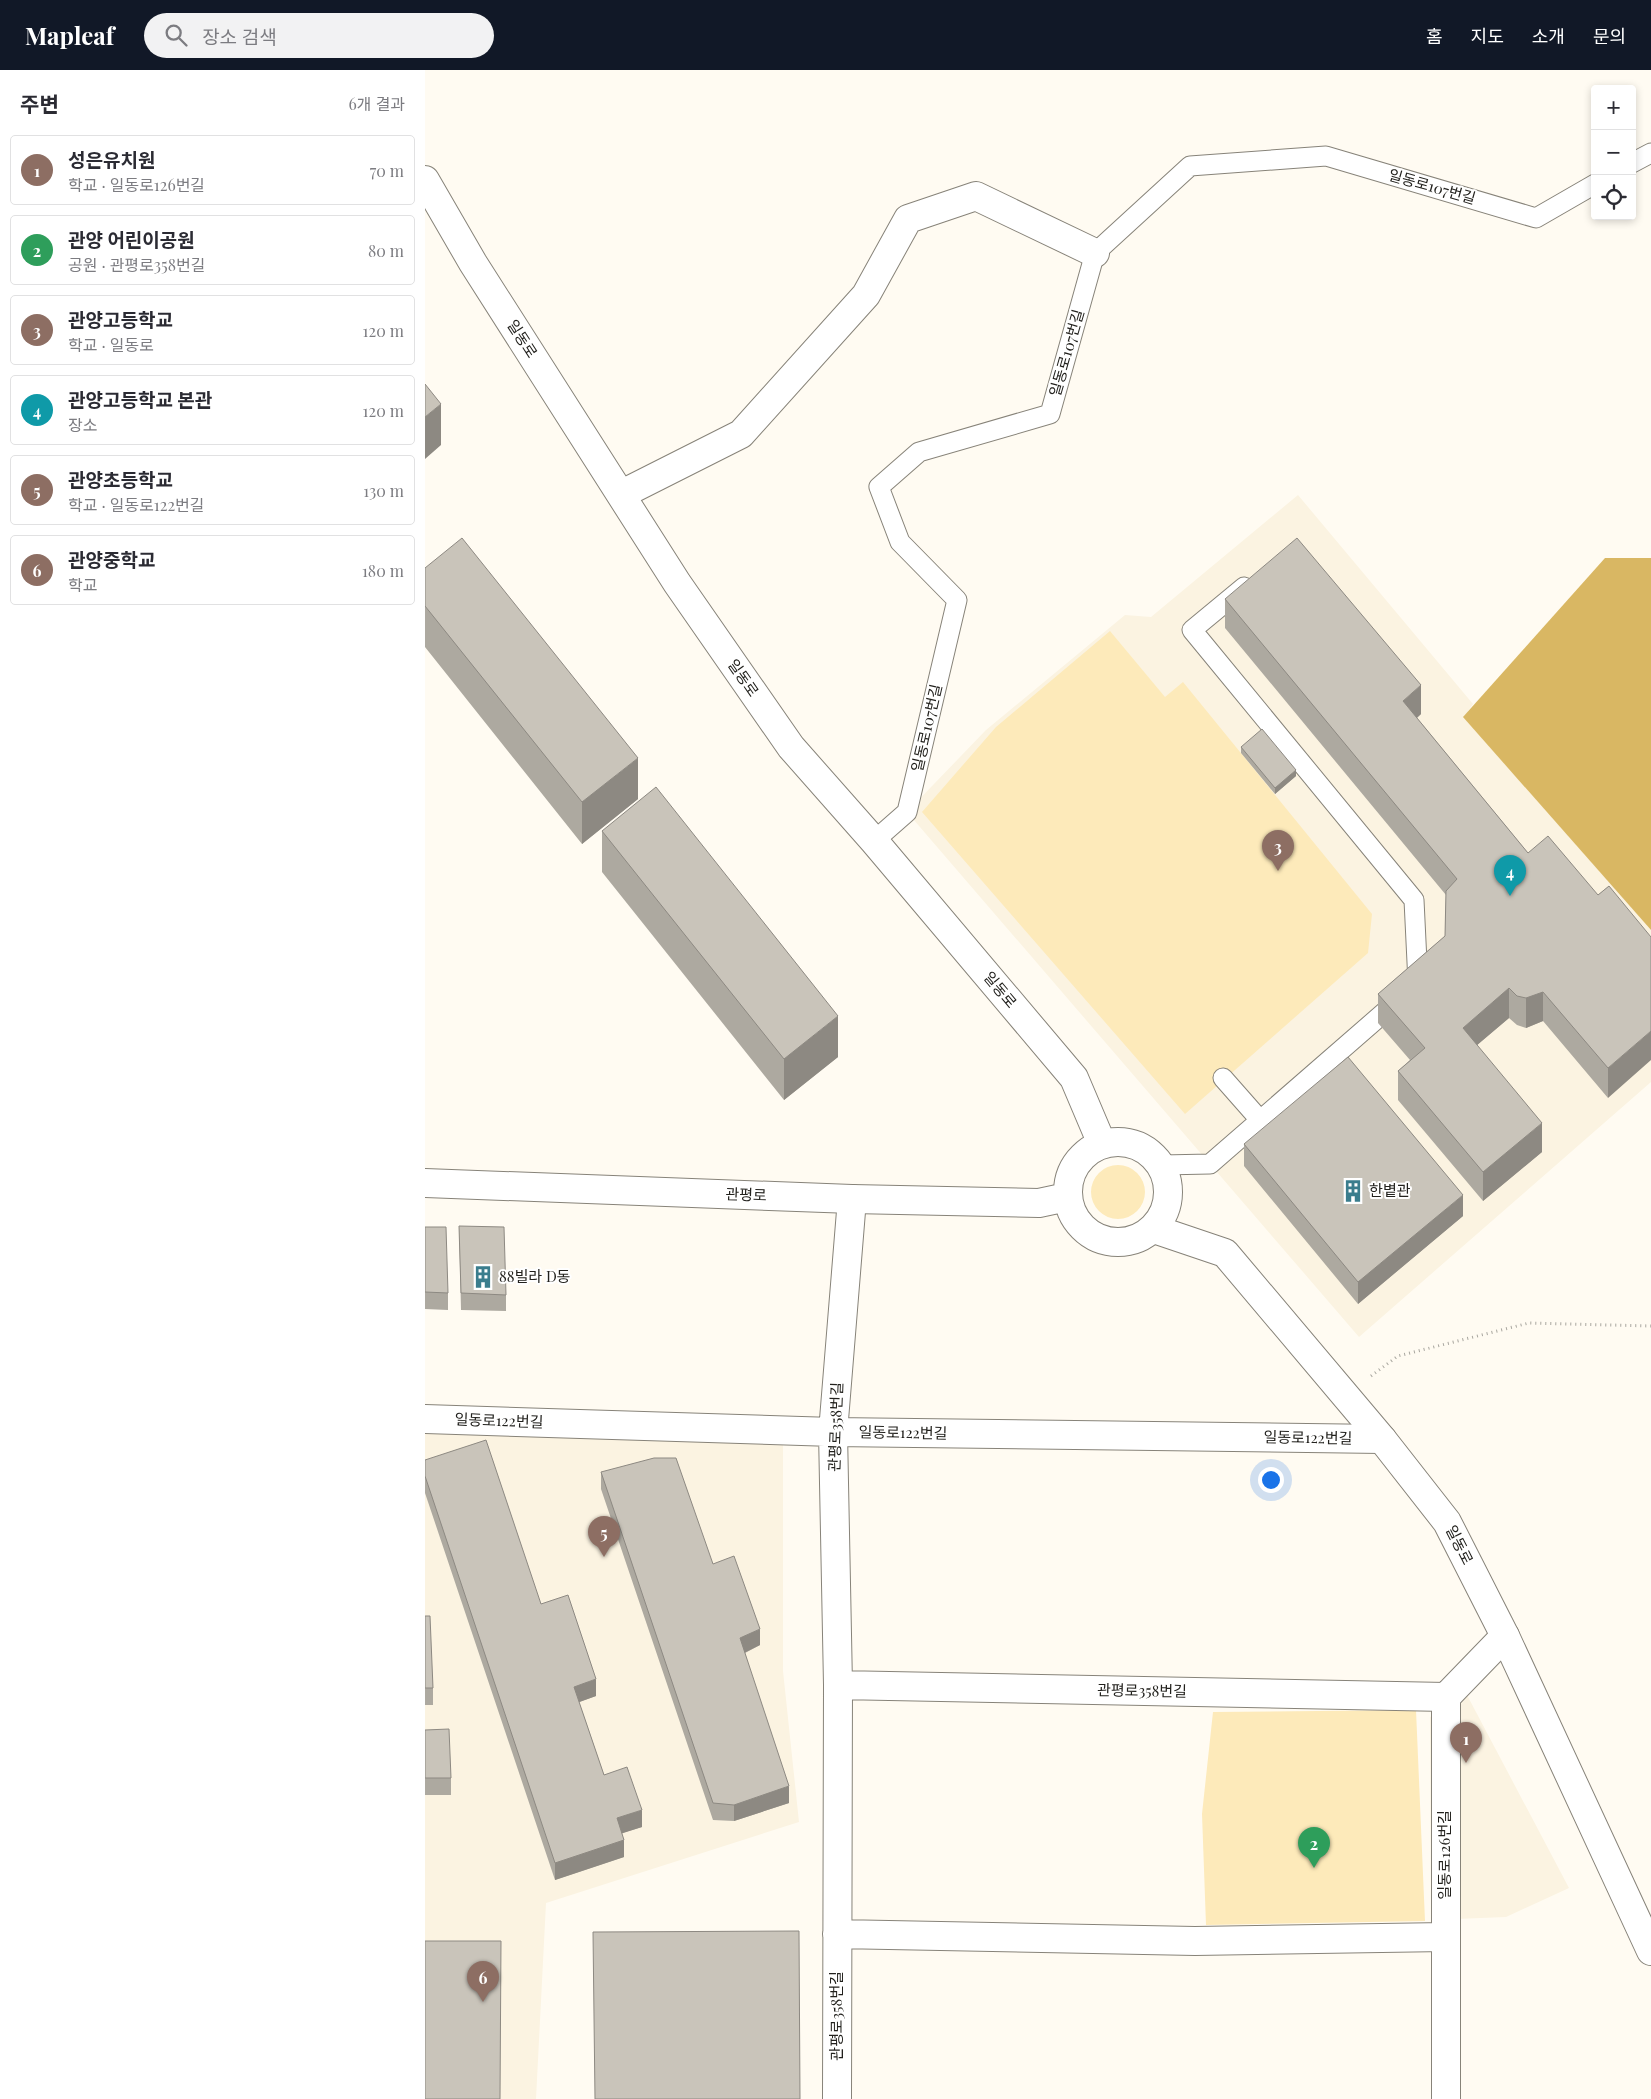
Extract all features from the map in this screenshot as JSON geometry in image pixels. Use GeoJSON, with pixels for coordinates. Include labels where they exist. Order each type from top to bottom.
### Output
{"type":"FeatureCollection","features":[{"type":"Feature","properties":{"kind":"street","name":"일동로"},"geometry":{"type":"LineString","coordinates":[[425,180],[473,263],[622,494],[677,584],[791,748],[874,842],[1074,1078],[1102,1144]]}},
{"type":"Feature","properties":{"kind":"street"},"geometry":{"type":"LineString","coordinates":[[622,494],[741,434],[865,295],[908,218],[976,196],[1095,252]]}},
{"type":"Feature","properties":{"kind":"street"},"geometry":{"type":"LineString","coordinates":[[1124,1142],[1146,1149],[1162,1166],[1169,1187],[1167,1210],[1154,1229],[1135,1241],[1112,1243],[1091,1236],[1075,1219],[1067,1197],[1070,1175],[1082,1156],[1102,1144],[1124,1142]]}},
{"type":"Feature","properties":{"kind":"street","name":"관평로"},"geometry":{"type":"LineString","coordinates":[[425,1183],[852,1199],[1039,1203],[1067,1197]]}},
{"type":"Feature","properties":{"kind":"street","name":"관평로358번길"},"geometry":{"type":"LineString","coordinates":[[837,2099],[838,1685],[833,1432],[852,1199]]}},
{"type":"Feature","properties":{"kind":"street","name":"일동로"},"geometry":{"type":"LineString","coordinates":[[1154,1229],[1225,1254],[1382,1439],[1447,1522],[1505,1636],[1649,1941]]}},
{"type":"Feature","properties":{"kind":"street","name":"일동로122번길"},"geometry":{"type":"LineString","coordinates":[[425,1418],[833,1432],[1382,1439]]}},
{"type":"Feature","properties":{"kind":"street"},"geometry":{"type":"LineString","coordinates":[[1446,1697],[1505,1636]]}},
{"type":"Feature","properties":{"kind":"street","name":"관평로358번길"},"geometry":{"type":"LineString","coordinates":[[838,1685],[1446,1697]]}},
{"type":"Feature","properties":{"kind":"street","name":"일동로126번길"},"geometry":{"type":"LineString","coordinates":[[1446,1697],[1446,2099]]}},
{"type":"Feature","properties":{"kind":"street"},"geometry":{"type":"LineString","coordinates":[[837,1934],[1195,1941],[1445,1937]]}},
{"type":"Feature","properties":{"kind":"lane"},"geometry":{"type":"LineString","coordinates":[[1636,161],[1651,152]]}},
{"type":"Feature","properties":{"kind":"lane","name":"일동로107번길"},"geometry":{"type":"LineString","coordinates":[[874,842],[907,812],[957,600],[900,542],[879,487],[919,452],[1050,414],[1095,252],[1191,166],[1326,156],[1535,218],[1591,186]]}},
{"type":"Feature","properties":{"kind":"lane"},"geometry":{"type":"LineString","coordinates":[[1162,1166],[1210,1164],[1259,1120],[1281,1113],[1418,983],[1414,900],[1193,630],[1259,575]]}},
{"type":"Feature","properties":{"kind":"lane"},"geometry":{"type":"LineString","coordinates":[[1223,1078],[1259,1120]]}},
{"type":"Feature","properties":{"kind":"path"},"geometry":{"type":"LineString","coordinates":[[1344,1396],[1398,1356],[1529,1323],[1651,1326]]}},
{"type":"Feature","properties":{"kind":"shaded area"},"geometry":{"type":"Polygon","coordinates":[[[1298,495],[1473,704],[1464,717],[1651,930],[1651,1082],[1359,1337],[907,812],[986,730],[1125,615],[1151,617],[1298,495]]]}},
{"type":"Feature","properties":{"kind":"shaded area"},"geometry":{"type":"Polygon","coordinates":[[[1605,558],[1651,558],[1651,930],[1463,717],[1605,558]]]}},
{"type":"Feature","properties":{"kind":"shaded area"},"geometry":{"type":"Polygon","coordinates":[[[1110,631],[1165,697],[1183,682],[1372,914],[1368,953],[1185,1114],[922,812],[996,727],[1110,631]]]}},
{"type":"Feature","properties":{"kind":"shaded area"},"geometry":{"type":"Polygon","coordinates":[[[1113,1165],[1123,1165],[1133,1169],[1141,1177],[1145,1192],[1141,1207],[1133,1215],[1123,1219],[1113,1219],[1103,1215],[1095,1207],[1091,1197],[1091,1187],[1095,1177],[1103,1169],[1113,1165]]]}},
{"type":"Feature","properties":{"kind":"shaded area"},"geometry":{"type":"Polygon","coordinates":[[[425,1429],[783,1443],[783,1671],[799,1822],[546,1903],[536,2099],[425,2099],[425,1429]]]}},
{"type":"Feature","properties":{"kind":"shaded area"},"geometry":{"type":"Polygon","coordinates":[[[1467,1695],[1569,1888],[1506,1917],[1431,1920],[1430,1717],[1467,1695]]]}},
{"type":"Feature","properties":{"kind":"shaded area"},"geometry":{"type":"Polygon","coordinates":[[[1416,1710],[1425,1921],[1206,1925],[1202,1814],[1213,1712],[1416,1710]]]}},
{"type":"Feature","properties":{"kind":"building"},"geometry":{"type":"Polygon","coordinates":[[[425,384],[441,404],[425,417],[425,384]]]}},
{"type":"Feature","properties":{"kind":"building"},"geometry":{"type":"Polygon","coordinates":[[[462,538],[638,758],[582,802],[425,606],[425,568],[462,538]]]}},
{"type":"Feature","properties":{"kind":"building"},"geometry":{"type":"Polygon","coordinates":[[[1297,538],[1421,685],[1403,701],[1528,853],[1548,836],[1598,895],[1609,886],[1651,937],[1651,1031],[1608,1068],[1543,992],[1526,998],[1517,996],[1509,988],[1463,1028],[1542,1123],[1483,1172],[1398,1071],[1425,1048],[1378,994],[1445,936],[1446,891],[1457,879],[1225,599],[1297,538]]]}},
{"type":"Feature","properties":{"kind":"building"},"geometry":{"type":"Polygon","coordinates":[[[1262,729],[1296,770],[1275,788],[1241,747],[1262,729]]]}},
{"type":"Feature","properties":{"kind":"building"},"geometry":{"type":"Polygon","coordinates":[[[656,787],[838,1016],[784,1059],[602,831],[656,787]]]}},
{"type":"Feature","properties":{"kind":"building","name":"한볕관"},"geometry":{"type":"Polygon","coordinates":[[[1348,1057],[1463,1195],[1358,1282],[1244,1144],[1348,1057]]]}},
{"type":"Feature","properties":{"kind":"building","name":"88빌라 D동"},"geometry":{"type":"Polygon","coordinates":[[[459,1226],[504,1227],[506,1295],[461,1293],[459,1226]]]}},
{"type":"Feature","properties":{"kind":"building"},"geometry":{"type":"Polygon","coordinates":[[[425,1227],[446,1227],[448,1293],[425,1292],[425,1227]]]}},
{"type":"Feature","properties":{"kind":"building"},"geometry":{"type":"Polygon","coordinates":[[[486,1440],[541,1604],[568,1595],[596,1679],[574,1687],[604,1775],[627,1767],[642,1810],[617,1818],[624,1840],[555,1863],[425,1476],[425,1460],[486,1440]]]}},
{"type":"Feature","properties":{"kind":"building"},"geometry":{"type":"Polygon","coordinates":[[[654,1458],[676,1458],[713,1564],[734,1556],[760,1629],[740,1638],[789,1786],[734,1805],[713,1803],[601,1472],[654,1458]]]}},
{"type":"Feature","properties":{"kind":"building"},"geometry":{"type":"Polygon","coordinates":[[[425,1616],[430,1616],[433,1688],[425,1688],[425,1616]]]}},
{"type":"Feature","properties":{"kind":"building"},"geometry":{"type":"Polygon","coordinates":[[[449,1729],[451,1778],[425,1778],[425,1730],[449,1729]]]}},
{"type":"Feature","properties":{"kind":"building"},"geometry":{"type":"Polygon","coordinates":[[[799,1931],[800,2099],[595,2099],[593,1932],[799,1931]]]}},
{"type":"Feature","properties":{"kind":"building"},"geometry":{"type":"Polygon","coordinates":[[[425,1941],[501,1941],[500,2099],[425,2099],[425,1941]]]}},
{"type":"Feature","properties":{"kind":"place","name":"관양고등학교"},"geometry":{"type":"Point","coordinates":[1278,871]}},
{"type":"Feature","properties":{"kind":"place","name":"관양고등학교 본관"},"geometry":{"type":"Point","coordinates":[1510,896]}},
{"type":"Feature","properties":{"kind":"place","name":"한볕관"},"geometry":{"type":"Point","coordinates":[1353,1191]}},
{"type":"Feature","properties":{"kind":"place","name":"88빌라 D동"},"geometry":{"type":"Point","coordinates":[483,1277]}},
{"type":"Feature","properties":{"kind":"place","name":"관양초등학교"},"geometry":{"type":"Point","coordinates":[604,1557]}},
{"type":"Feature","properties":{"kind":"place","name":"성은유치원"},"geometry":{"type":"Point","coordinates":[1466,1763]}},
{"type":"Feature","properties":{"kind":"place","name":"관양 어린이공원"},"geometry":{"type":"Point","coordinates":[1314,1868]}},
{"type":"Feature","properties":{"kind":"place","name":"관양중학교"},"geometry":{"type":"Point","coordinates":[483,2002]}}]}
